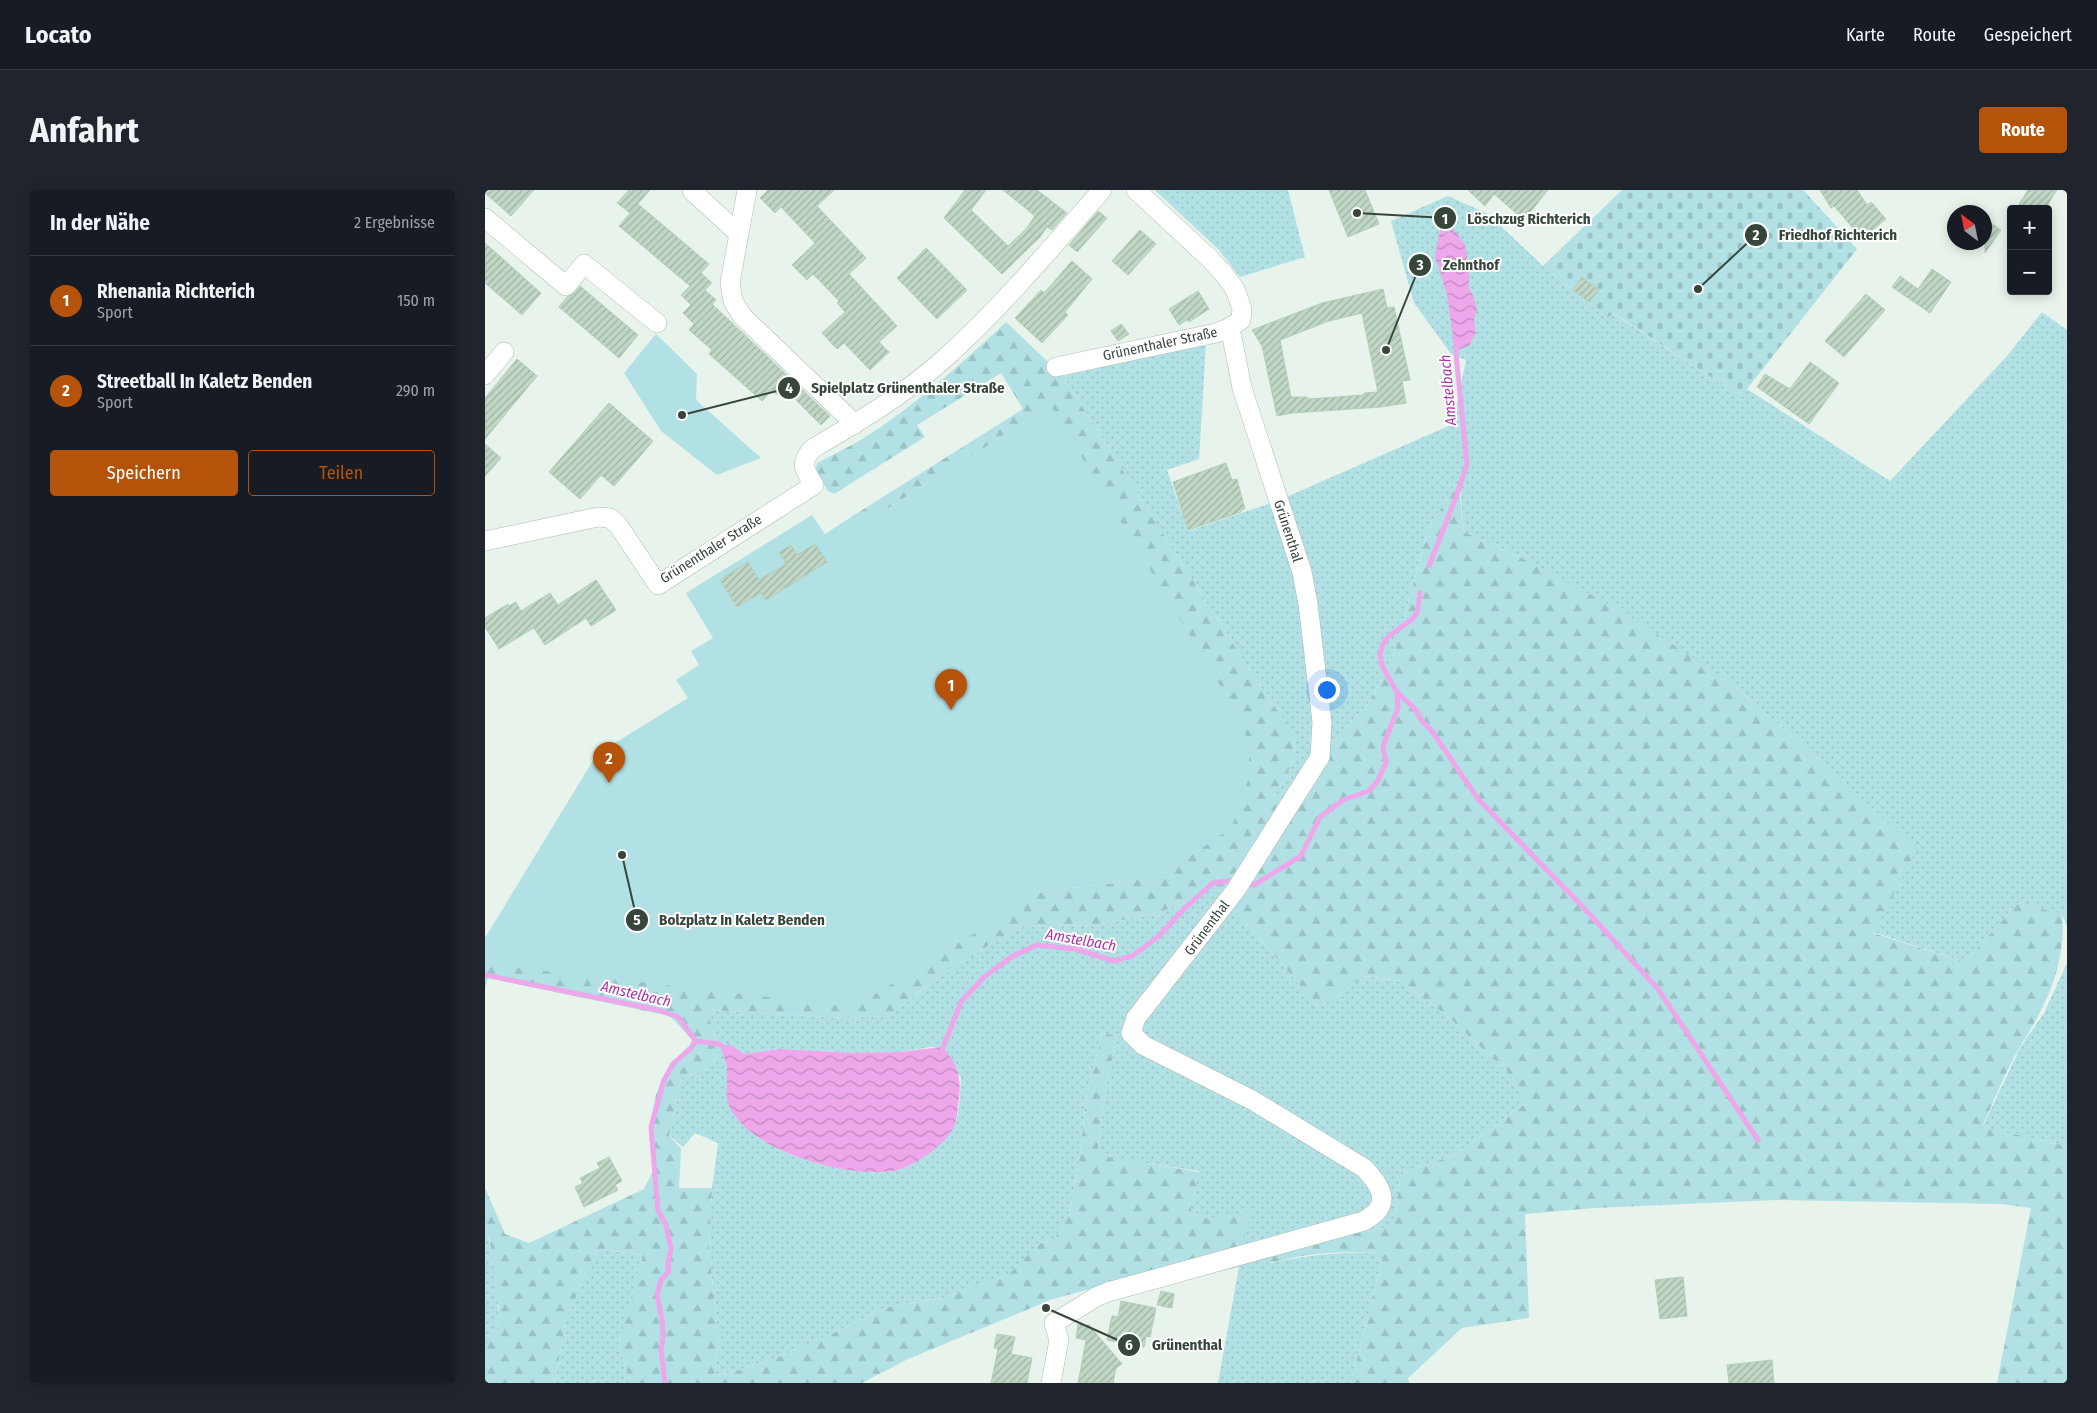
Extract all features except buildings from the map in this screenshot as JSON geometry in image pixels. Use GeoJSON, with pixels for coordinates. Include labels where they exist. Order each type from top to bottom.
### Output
{"type":"FeatureCollection","features":[{"type":"Feature","properties":{"kind":"street"},"geometry":{"type":"LineString","coordinates":[[747,190],[730,283],[733,301],[742,316],[855,424]]}},
{"type":"Feature","properties":{"kind":"street","name":"Grünenthaler Straße"},"geometry":{"type":"LineString","coordinates":[[485,541],[598,517],[610,518],[618,525],[658,585],[814,485],[804,468],[804,458],[812,449],[899,395],[944,360],[1033,268],[1102,190]]}},
{"type":"Feature","properties":{"kind":"street","name":"Grünenthaler Straße"},"geometry":{"type":"LineString","coordinates":[[1056,367],[1227,330],[1241,320],[1242,309],[1235,289],[1210,259],[1136,190]]}},
{"type":"Feature","properties":{"kind":"street"},"geometry":{"type":"LineString","coordinates":[[692,191],[738,233]]}},
{"type":"Feature","properties":{"kind":"street"},"geometry":{"type":"LineString","coordinates":[[485,218],[565,286],[584,264],[657,323]]}},
{"type":"Feature","properties":{"kind":"street","name":"Grünenthal"},"geometry":{"type":"LineString","coordinates":[[1051,1383],[1059,1340],[1054,1323],[1096,1297],[1364,1221],[1378,1210],[1382,1196],[1378,1184],[1364,1168],[1252,1100],[1143,1045],[1131,1034],[1136,1018],[1235,891],[1310,775],[1320,756],[1322,722],[1308,604],[1301,572],[1242,388],[1232,337],[1227,330]]}},
{"type":"Feature","properties":{"kind":"street"},"geometry":{"type":"LineString","coordinates":[[485,375],[505,352]]}},
{"type":"Feature","properties":{"kind":"green space"},"geometry":{"type":"Polygon","coordinates":[[[1155,190],[1288,190],[1305,257],[1240,277],[1219,250],[1155,190]]]}},
{"type":"Feature","properties":{"kind":"green space"},"geometry":{"type":"Polygon","coordinates":[[[1622,190],[1803,190],[1857,249],[1747,389],[1737,394],[1613,313],[1607,319],[1543,266],[1622,190]]]}},
{"type":"Feature","properties":{"kind":"green space"},"geometry":{"type":"Polygon","coordinates":[[[1448,196],[1488,214],[1543,266],[1607,319],[1612,313],[1737,394],[1747,389],[1890,481],[2007,356],[2042,312],[2067,330],[2067,926],[2062,914],[2018,903],[1965,962],[1873,932],[1916,850],[1827,766],[1727,680],[1530,562],[1464,532],[1460,487],[1455,485],[1428,530],[1394,654],[1368,704],[1319,756],[1290,808],[1274,796],[1295,758],[1294,734],[1261,688],[1063,376],[1206,344],[1199,459],[1167,470],[1188,531],[1277,501],[1453,424],[1466,360],[1451,354],[1414,303],[1391,221],[1448,196]]]}},
{"type":"Feature","properties":{"kind":"green space"},"geometry":{"type":"Polygon","coordinates":[[[1006,322],[1063,376],[1261,688],[1294,734],[1295,758],[1274,796],[1290,808],[1319,756],[1368,704],[1394,654],[1428,530],[1455,485],[1459,487],[1464,532],[1530,562],[1618,609],[1727,680],[1827,766],[1917,850],[1873,933],[1965,962],[2018,903],[2062,914],[2063,933],[2061,951],[2046,1001],[2009,1066],[1982,1127],[2067,1146],[2067,1383],[1997,1383],[2031,1208],[2001,1204],[1776,1200],[1595,1208],[1525,1214],[1529,1318],[1462,1328],[1408,1378],[1409,1383],[1351,1383],[1384,1253],[1322,1254],[1268,1262],[1256,1261],[1253,1256],[1342,1234],[1393,1227],[1401,1172],[1453,1156],[1525,1104],[1511,1075],[1445,1014],[1400,981],[1366,976],[1319,1007],[1228,902],[1210,885],[1190,901],[1157,913],[1097,925],[1023,927],[989,945],[931,983],[889,1016],[844,1018],[709,1010],[710,1020],[719,1049],[711,1068],[681,1078],[669,1135],[681,1149],[679,1188],[712,1188],[709,1249],[719,1344],[714,1375],[730,1373],[776,1358],[887,1307],[943,1298],[1010,1273],[1039,1244],[1055,1238],[1070,1213],[1080,1155],[1086,1099],[1102,1033],[1117,1036],[1106,1087],[1097,1155],[1199,1172],[1191,1211],[1209,1219],[1252,1211],[1240,1249],[1053,1299],[908,1359],[862,1383],[630,1383],[619,1343],[643,1255],[600,1249],[566,1317],[555,1383],[485,1383],[485,1347],[497,1325],[499,1306],[490,1241],[485,1227],[485,1188],[505,1234],[529,1243],[644,1189],[653,1171],[649,1128],[656,1095],[671,1063],[689,1046],[692,1040],[670,1016],[488,978],[485,989],[485,964],[962,938],[1044,891],[1125,882],[1167,872],[1051,406],[858,527],[851,517],[1023,409],[1001,373],[917,425],[925,437],[834,494],[828,491],[815,471],[817,463],[864,438],[920,398],[1006,322]]]}},
{"type":"Feature","properties":{"kind":"green space"},"geometry":{"type":"Polygon","coordinates":[[[656,334],[697,374],[696,400],[761,458],[717,475],[661,431],[624,373],[656,334]]]}},
{"type":"Feature","properties":{"kind":"green space"},"geometry":{"type":"Polygon","coordinates":[[[1051,406],[1242,722],[1249,748],[1249,778],[1231,828],[1167,872],[1125,882],[1044,891],[854,1007],[485,964],[485,938],[597,754],[688,698],[676,680],[699,665],[691,651],[713,638],[686,593],[812,515],[825,534],[851,517],[858,527],[1051,406]]]}},
{"type":"Feature","properties":{"kind":"green space"},"geometry":{"type":"Polygon","coordinates":[[[1210,885],[1228,902],[1319,1007],[1366,976],[1400,981],[1445,1014],[1511,1075],[1525,1104],[1453,1156],[1401,1172],[1393,1227],[1342,1234],[1267,1264],[1325,1254],[1384,1253],[1351,1383],[1218,1383],[1239,1267],[1178,1281],[1252,1212],[1209,1219],[1191,1211],[1199,1171],[1097,1156],[1106,1087],[1117,1036],[1102,1033],[1086,1099],[1080,1155],[1070,1213],[1055,1238],[1039,1244],[1011,1273],[943,1298],[887,1307],[776,1358],[730,1373],[714,1375],[719,1344],[709,1249],[712,1188],[718,1143],[695,1133],[683,1147],[669,1135],[681,1078],[711,1068],[719,1049],[710,1020],[709,1010],[844,1018],[889,1016],[931,983],[989,945],[1023,927],[1097,925],[1157,913],[1190,901],[1210,885]],[[932,1047],[899,1052],[855,1053],[779,1049],[725,1057],[728,1076],[727,1089],[759,1133],[769,1143],[781,1150],[812,1162],[847,1170],[865,1172],[894,1171],[911,1165],[928,1155],[949,1134],[956,1122],[959,1110],[961,1078],[940,1048],[932,1047]]]}},
{"type":"Feature","properties":{"kind":"green space"},"geometry":{"type":"Polygon","coordinates":[[[2067,963],[2067,1146],[1982,1128],[2020,1048],[2044,1013],[2067,963]]]}},
{"type":"Feature","properties":{"kind":"green space"},"geometry":{"type":"Polygon","coordinates":[[[485,1227],[494,1261],[498,1288],[498,1313],[496,1326],[485,1347],[485,1227]]]}},
{"type":"Feature","properties":{"kind":"green space"},"geometry":{"type":"Polygon","coordinates":[[[599,1249],[643,1255],[619,1343],[630,1383],[555,1383],[566,1317],[599,1249]]]}},
{"type":"Feature","properties":{"kind":"water"},"geometry":{"type":"Polygon","coordinates":[[[1452,227],[1465,245],[1469,271],[1469,289],[1473,295],[1477,310],[1474,319],[1476,333],[1469,346],[1457,350],[1454,346],[1447,294],[1435,256],[1442,228],[1447,228],[1447,235],[1452,227]]]}},
{"type":"Feature","properties":{"kind":"water"},"geometry":{"type":"Polygon","coordinates":[[[729,1044],[744,1054],[779,1049],[855,1053],[899,1052],[942,1047],[953,1061],[958,1074],[960,1089],[955,1125],[945,1140],[929,1154],[910,1165],[893,1171],[851,1170],[803,1159],[779,1149],[759,1137],[742,1124],[730,1108],[727,1097],[727,1067],[721,1049],[729,1044]]]}},
{"type":"Feature","properties":{"kind":"waterway","name":"Amstelbach"},"geometry":{"type":"LineString","coordinates":[[1444,232],[1446,211]]}},
{"type":"Feature","properties":{"kind":"waterway","name":"Amstelbach"},"geometry":{"type":"LineString","coordinates":[[1429,566],[1467,464],[1456,354],[1457,344]]}},
{"type":"Feature","properties":{"kind":"waterway","name":"Amstelbach"},"geometry":{"type":"LineString","coordinates":[[1245,884],[1254,885],[1301,856],[1320,817],[1343,800],[1369,791],[1377,782],[1386,763],[1383,746],[1398,708],[1397,692],[1382,666],[1380,655],[1382,646],[1388,637],[1411,620],[1417,613],[1420,593]]}},
{"type":"Feature","properties":{"kind":"waterway"},"geometry":{"type":"LineString","coordinates":[[1397,692],[1416,710],[1422,721],[1432,731],[1478,799],[1583,907],[1658,989],[1758,1140]]}},
{"type":"Feature","properties":{"kind":"waterway","name":"Amstelbach"},"geometry":{"type":"LineString","coordinates":[[941,1053],[961,1002],[984,977],[1013,956],[1037,945],[1075,949],[1114,961],[1132,956],[1158,937],[1186,907],[1213,883],[1236,882]]}},
{"type":"Feature","properties":{"kind":"waterway","name":"Amstelbach"},"geometry":{"type":"LineString","coordinates":[[485,975],[658,1010],[678,1017],[696,1041],[719,1044],[728,1051]]}},
{"type":"Feature","properties":{"kind":"waterway"},"geometry":{"type":"LineString","coordinates":[[665,1383],[661,1349],[663,1338],[662,1319],[657,1295],[661,1280],[669,1271],[668,1264],[671,1248],[666,1225],[658,1211],[651,1127],[664,1080],[673,1064],[696,1041]]}},
{"type":"Feature","properties":{"kind":"place","name":"Löschzug Richterich"},"geometry":{"type":"Point","coordinates":[1357,213]}},
{"type":"Feature","properties":{"kind":"place","name":"Friedhof Richterich"},"geometry":{"type":"Point","coordinates":[1698,289]}},
{"type":"Feature","properties":{"kind":"place","name":"Zehnthof"},"geometry":{"type":"Point","coordinates":[1386,350]}},
{"type":"Feature","properties":{"kind":"place","name":"Spielplatz Grünenthaler Straße"},"geometry":{"type":"Point","coordinates":[682,415]}},
{"type":"Feature","properties":{"kind":"place","name":"Rhenania Richterich"},"geometry":{"type":"Point","coordinates":[951,710]}},
{"type":"Feature","properties":{"kind":"place","name":"Streetball In Kaletz Benden"},"geometry":{"type":"Point","coordinates":[609,783]}},
{"type":"Feature","properties":{"kind":"place","name":"Bolzplatz In Kaletz Benden"},"geometry":{"type":"Point","coordinates":[622,855]}},
{"type":"Feature","properties":{"kind":"place","name":"Grünenthal"},"geometry":{"type":"Point","coordinates":[1046,1308]}}]}
